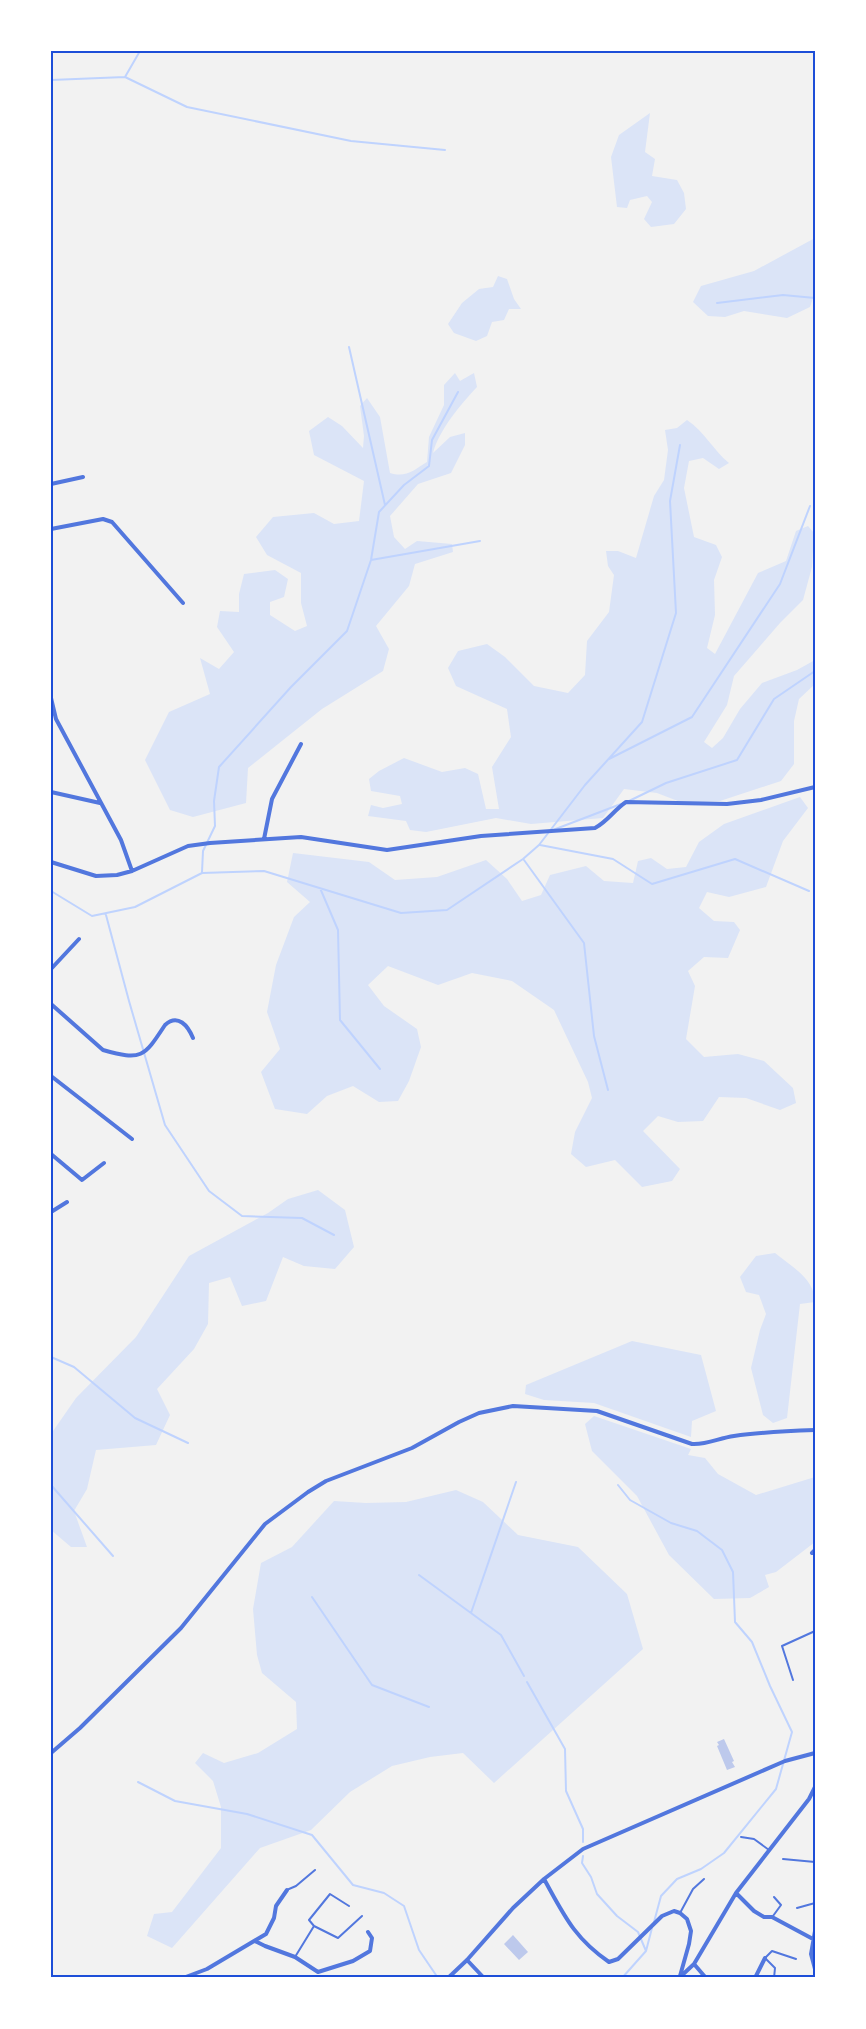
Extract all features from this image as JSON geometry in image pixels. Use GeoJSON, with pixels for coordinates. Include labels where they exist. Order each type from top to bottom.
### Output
{"type":"FeatureCollection","features":[{"type":"Feature","properties":{"kind":"street"},"geometry":{"type":"LineString","coordinates":[[51,484],[83,477]]}},
{"type":"Feature","properties":{"kind":"street"},"geometry":{"type":"LineString","coordinates":[[51,530],[103,519],[112,522],[183,603]]}},
{"type":"Feature","properties":{"kind":"street"},"geometry":{"type":"LineString","coordinates":[[51,699],[56,719],[121,840],[132,871]]}},
{"type":"Feature","properties":{"kind":"street"},"geometry":{"type":"LineString","coordinates":[[264,839],[272,799],[301,744]]}},
{"type":"Feature","properties":{"kind":"street"},"geometry":{"type":"LineString","coordinates":[[51,862],[96,876],[117,876],[188,846],[301,837],[387,850],[481,836],[595,828],[605,823],[626,802],[727,804],[761,800],[815,788]]}},
{"type":"Feature","properties":{"kind":"street"},"geometry":{"type":"LineString","coordinates":[[51,792],[101,803]]}},
{"type":"Feature","properties":{"kind":"street"},"geometry":{"type":"LineString","coordinates":[[51,969],[79,939]]}},
{"type":"Feature","properties":{"kind":"street"},"geometry":{"type":"LineString","coordinates":[[51,1004],[103,1050],[135,1056],[143,1054],[165,1026],[176,1020],[189,1027],[193,1038]]}},
{"type":"Feature","properties":{"kind":"street"},"geometry":{"type":"LineString","coordinates":[[51,1076],[132,1139]]}},
{"type":"Feature","properties":{"kind":"street"},"geometry":{"type":"LineString","coordinates":[[51,1154],[82,1180],[104,1162]]}},
{"type":"Feature","properties":{"kind":"street"},"geometry":{"type":"LineString","coordinates":[[51,1212],[67,1202]]}},
{"type":"Feature","properties":{"kind":"street"},"geometry":{"type":"LineString","coordinates":[[51,1753],[80,1728],[181,1628],[265,1524],[326,1481],[412,1448],[479,1413],[513,1406],[597,1411],[692,1444],[704,1444],[744,1434],[815,1430]]}},
{"type":"Feature","properties":{"kind":"street"},"geometry":{"type":"LineString","coordinates":[[448,1978],[513,1908],[544,1879],[583,1849],[785,1761],[815,1752]]}},
{"type":"Feature","properties":{"kind":"street"},"geometry":{"type":"LineString","coordinates":[[679,1977],[694,1964],[736,1893],[809,1799],[815,1787]]}},
{"type":"Feature","properties":{"kind":"street"},"geometry":{"type":"LineString","coordinates":[[544,1879],[570,1927],[590,1949],[609,1962],[618,1959],[662,1916],[674,1911],[681,1913],[687,1919],[691,1931],[679,1977]]}},
{"type":"Feature","properties":{"kind":"street"},"geometry":{"type":"LineString","coordinates":[[183,1978],[207,1969],[266,1934],[274,1918],[276,1906],[287,1890]]}},
{"type":"Feature","properties":{"kind":"street"},"geometry":{"type":"LineString","coordinates":[[736,1893],[754,1911],[764,1917],[772,1917],[813,1939]]}},
{"type":"Feature","properties":{"kind":"street"},"geometry":{"type":"LineString","coordinates":[[815,1931],[811,1954],[815,1969]]}},
{"type":"Feature","properties":{"kind":"street"},"geometry":{"type":"LineString","coordinates":[[255,1941],[295,1957],[318,1972],[353,1961],[370,1951],[372,1938],[368,1932]]}},
{"type":"Feature","properties":{"kind":"street"},"geometry":{"type":"LineString","coordinates":[[755,1978],[765,1958]]}},
{"type":"Feature","properties":{"kind":"street"},"geometry":{"type":"LineString","coordinates":[[467,1960],[484,1978]]}},
{"type":"Feature","properties":{"kind":"street"},"geometry":{"type":"LineString","coordinates":[[694,1964],[706,1978]]}},
{"type":"Feature","properties":{"kind":"lane"},"geometry":{"type":"LineString","coordinates":[[793,1680],[782,1646],[815,1631]]}},
{"type":"Feature","properties":{"kind":"lane"},"geometry":{"type":"LineString","coordinates":[[741,1837],[754,1839],[770,1850]]}},
{"type":"Feature","properties":{"kind":"lane"},"geometry":{"type":"LineString","coordinates":[[783,1859],[815,1862]]}},
{"type":"Feature","properties":{"kind":"lane"},"geometry":{"type":"LineString","coordinates":[[287,1890],[296,1886],[315,1870]]}},
{"type":"Feature","properties":{"kind":"lane"},"geometry":{"type":"LineString","coordinates":[[681,1913],[693,1889],[704,1879]]}},
{"type":"Feature","properties":{"kind":"lane"},"geometry":{"type":"LineString","coordinates":[[349,1906],[330,1894],[309,1920],[314,1926],[338,1938],[362,1916]]}},
{"type":"Feature","properties":{"kind":"lane"},"geometry":{"type":"LineString","coordinates":[[772,1917],[781,1905],[774,1897]]}},
{"type":"Feature","properties":{"kind":"lane"},"geometry":{"type":"LineString","coordinates":[[797,1908],[815,1903]]}},
{"type":"Feature","properties":{"kind":"lane"},"geometry":{"type":"LineString","coordinates":[[295,1957],[314,1926]]}},
{"type":"Feature","properties":{"kind":"lane"},"geometry":{"type":"LineString","coordinates":[[774,1978],[775,1968],[765,1958],[772,1951],[796,1959]]}},
{"type":"Feature","properties":{"kind":"shaded area"},"geometry":{"type":"Polygon","coordinates":[[[650,113],[645,152],[655,159],[652,176],[677,180],[684,193],[686,209],[674,224],[651,227],[644,219],[652,202],[647,196],[630,200],[627,208],[617,207],[611,157],[619,135],[650,113]]]}},
{"type":"Feature","properties":{"kind":"shaded area"},"geometry":{"type":"Polygon","coordinates":[[[815,238],[815,292],[810,307],[787,318],[744,311],[725,317],[708,316],[693,302],[701,286],[754,271],[815,238]]]}},
{"type":"Feature","properties":{"kind":"shaded area"},"geometry":{"type":"Polygon","coordinates":[[[498,276],[507,279],[514,299],[521,309],[509,309],[504,320],[492,322],[487,336],[476,341],[454,333],[448,324],[462,303],[479,289],[493,287],[498,276]]]}},
{"type":"Feature","properties":{"kind":"shaded area"},"geometry":{"type":"Polygon","coordinates":[[[455,373],[460,381],[474,373],[477,387],[445,426],[433,453],[450,437],[465,433],[465,445],[451,473],[418,484],[390,516],[394,537],[405,549],[417,541],[452,544],[453,552],[415,564],[409,586],[376,626],[389,649],[383,671],[322,709],[248,768],[246,803],[193,817],[170,810],[145,760],[169,712],[210,694],[200,658],[219,669],[234,652],[217,627],[220,611],[239,612],[239,594],[244,574],[275,570],[288,579],[284,597],[270,602],[270,615],[295,631],[307,626],[301,603],[301,573],[267,555],[256,537],[273,517],[314,513],[334,524],[359,521],[364,481],[314,455],[309,431],[328,417],[342,426],[363,448],[364,436],[360,406],[367,398],[380,417],[390,473],[401,475],[410,472],[427,462],[429,437],[444,405],[444,385],[455,373]]]}},
{"type":"Feature","properties":{"kind":"shaded area"},"geometry":{"type":"Polygon","coordinates":[[[687,420],[729,463],[719,469],[703,458],[689,461],[684,488],[694,537],[716,545],[722,557],[714,580],[715,615],[707,648],[715,654],[758,573],[786,561],[796,531],[808,526],[814,533],[812,567],[803,600],[734,676],[727,705],[704,742],[712,748],[723,738],[740,709],[762,683],[797,670],[815,660],[815,684],[799,699],[794,721],[794,764],[781,781],[720,801],[683,803],[657,793],[624,789],[603,818],[531,824],[496,818],[426,832],[410,830],[406,821],[368,816],[371,805],[383,808],[402,804],[400,796],[371,791],[369,779],[404,758],[442,772],[465,768],[478,774],[486,809],[499,809],[492,767],[511,737],[507,709],[456,686],[448,668],[458,651],[487,644],[505,657],[534,686],[568,693],[585,675],[587,641],[609,612],[614,575],[608,566],[606,551],[618,551],[636,558],[654,496],[664,480],[668,450],[665,430],[677,428],[687,420]]]}},
{"type":"Feature","properties":{"kind":"shaded area"},"geometry":{"type":"Polygon","coordinates":[[[800,797],[808,808],[783,841],[766,887],[729,897],[707,892],[699,908],[714,921],[734,922],[740,930],[728,958],[704,957],[688,971],[695,986],[686,1039],[704,1057],[738,1054],[764,1061],[793,1088],[796,1103],[780,1110],[746,1098],[719,1097],[703,1121],[678,1122],[658,1116],[643,1131],[680,1169],[672,1181],[642,1187],[615,1160],[586,1167],[571,1154],[575,1132],[592,1098],[588,1082],[554,1010],[512,981],[472,973],[438,985],[388,966],[368,985],[384,1006],[417,1029],[421,1047],[409,1081],[398,1101],[379,1102],[353,1086],[327,1096],[307,1114],[275,1109],[261,1072],[280,1049],[267,1012],[276,965],[294,917],[310,902],[287,882],[293,853],[369,862],[395,880],[437,877],[486,860],[507,879],[522,901],[541,895],[550,875],[586,866],[604,881],[633,883],[638,861],[651,858],[667,869],[686,867],[699,842],[724,824],[800,797]]]}},
{"type":"Feature","properties":{"kind":"shaded area"},"geometry":{"type":"Polygon","coordinates":[[[318,1190],[345,1210],[354,1247],[335,1269],[304,1266],[283,1257],[266,1301],[242,1306],[230,1277],[209,1283],[208,1324],[194,1349],[157,1389],[170,1415],[156,1445],[96,1450],[87,1489],[74,1511],[87,1547],[71,1547],[51,1530],[51,1434],[76,1398],[136,1337],[189,1256],[268,1213],[288,1199],[318,1190]]]}},
{"type":"Feature","properties":{"kind":"shaded area"},"geometry":{"type":"Polygon","coordinates":[[[775,1253],[807,1280],[815,1302],[800,1304],[787,1418],[773,1423],[763,1415],[751,1368],[766,1314],[759,1295],[746,1292],[740,1277],[756,1256],[775,1253]]]}},
{"type":"Feature","properties":{"kind":"shaded area"},"geometry":{"type":"Polygon","coordinates":[[[632,1341],[701,1355],[716,1411],[692,1421],[691,1437],[594,1403],[544,1400],[525,1394],[526,1385],[632,1341]]]}},
{"type":"Feature","properties":{"kind":"shaded area"},"geometry":{"type":"Polygon","coordinates":[[[594,1416],[691,1449],[688,1455],[705,1458],[718,1474],[756,1495],[815,1477],[815,1542],[776,1572],[765,1575],[769,1587],[750,1598],[714,1599],[669,1555],[637,1496],[592,1451],[585,1424],[594,1416]]]}},
{"type":"Feature","properties":{"kind":"shaded area"},"geometry":{"type":"Polygon","coordinates":[[[456,1490],[483,1502],[518,1535],[578,1547],[627,1594],[643,1649],[494,1783],[463,1753],[430,1757],[392,1766],[350,1792],[311,1830],[260,1848],[172,1948],[147,1936],[154,1914],[172,1912],[221,1848],[221,1807],[213,1781],[195,1763],[203,1753],[224,1763],[258,1753],[297,1729],[296,1702],[262,1673],[257,1655],[253,1609],[261,1563],[292,1547],[334,1501],[406,1502],[456,1490]]]}},
{"type":"Feature","properties":{"kind":"building"},"geometry":{"type":"Polygon","coordinates":[[[724,1739],[735,1767],[727,1770],[717,1746],[719,1745],[717,1742],[724,1739]]]}},
{"type":"Feature","properties":{"kind":"building"},"geometry":{"type":"Polygon","coordinates":[[[513,1935],[528,1952],[519,1960],[504,1944],[513,1935]]]}},
{"type":"Feature","properties":{"kind":"waterway"},"geometry":{"type":"LineString","coordinates":[[125,77],[140,51]]}},
{"type":"Feature","properties":{"kind":"waterway"},"geometry":{"type":"LineString","coordinates":[[51,80],[125,77],[187,107],[351,141],[445,150]]}},
{"type":"Feature","properties":{"kind":"waterway"},"geometry":{"type":"LineString","coordinates":[[717,303],[783,295],[815,298]]}},
{"type":"Feature","properties":{"kind":"waterway"},"geometry":{"type":"LineString","coordinates":[[349,347],[385,505]]}},
{"type":"Feature","properties":{"kind":"waterway"},"geometry":{"type":"LineString","coordinates":[[202,872],[203,851],[215,826],[214,801],[219,767],[291,687],[347,631],[371,560],[379,512],[404,485],[429,466],[432,440],[458,392]]}},
{"type":"Feature","properties":{"kind":"waterway"},"geometry":{"type":"LineString","coordinates":[[51,891],[92,916],[135,907],[202,873],[264,871],[401,913],[447,910],[523,859],[539,845],[585,785],[642,722],[676,613],[670,501],[680,445]]}},
{"type":"Feature","properties":{"kind":"waterway"},"geometry":{"type":"LineString","coordinates":[[609,759],[692,717],[780,584],[810,506]]}},
{"type":"Feature","properties":{"kind":"waterway"},"geometry":{"type":"LineString","coordinates":[[371,560],[480,541]]}},
{"type":"Feature","properties":{"kind":"waterway"},"geometry":{"type":"LineString","coordinates":[[629,801],[666,783],[737,760],[774,699],[815,671]]}},
{"type":"Feature","properties":{"kind":"waterway"},"geometry":{"type":"LineString","coordinates":[[553,830],[621,804]]}},
{"type":"Feature","properties":{"kind":"waterway"},"geometry":{"type":"LineString","coordinates":[[540,845],[613,859],[652,884],[735,859],[809,891]]}},
{"type":"Feature","properties":{"kind":"waterway"},"geometry":{"type":"LineString","coordinates":[[524,860],[584,943],[594,1036],[608,1090]]}},
{"type":"Feature","properties":{"kind":"waterway"},"geometry":{"type":"LineString","coordinates":[[320,888],[338,930],[340,1020],[380,1069]]}},
{"type":"Feature","properties":{"kind":"waterway"},"geometry":{"type":"LineString","coordinates":[[106,915],[165,1125],[209,1191],[242,1216],[302,1218],[334,1235]]}},
{"type":"Feature","properties":{"kind":"waterway"},"geometry":{"type":"LineString","coordinates":[[51,1357],[74,1367],[135,1418],[188,1443]]}},
{"type":"Feature","properties":{"kind":"waterway"},"geometry":{"type":"LineString","coordinates":[[471,1613],[516,1482]]}},
{"type":"Feature","properties":{"kind":"waterway"},"geometry":{"type":"LineString","coordinates":[[51,1485],[113,1556]]}},
{"type":"Feature","properties":{"kind":"waterway"},"geometry":{"type":"LineString","coordinates":[[618,1485],[630,1500],[671,1523],[697,1531],[722,1550],[733,1572],[735,1622],[752,1642],[792,1732],[776,1789],[724,1853],[701,1869],[677,1879],[661,1896],[654,1922]]}},
{"type":"Feature","properties":{"kind":"waterway"},"geometry":{"type":"LineString","coordinates":[[419,1575],[501,1635],[524,1676]]}},
{"type":"Feature","properties":{"kind":"waterway"},"geometry":{"type":"LineString","coordinates":[[312,1597],[372,1685],[429,1707]]}},
{"type":"Feature","properties":{"kind":"waterway"},"geometry":{"type":"LineString","coordinates":[[527,1682],[565,1749],[566,1791],[583,1829],[583,1842]]}},
{"type":"Feature","properties":{"kind":"waterway"},"geometry":{"type":"LineString","coordinates":[[138,1782],[175,1801],[247,1814],[312,1835],[353,1885],[384,1893],[404,1906],[419,1950],[438,1978]]}},
{"type":"Feature","properties":{"kind":"waterway"},"geometry":{"type":"LineString","coordinates":[[583,1856],[582,1863],[591,1877],[597,1894],[617,1916],[638,1932],[646,1951],[622,1978]]}},
{"type":"Feature","properties":{"kind":"waterway"},"geometry":{"type":"LineString","coordinates":[[646,1951],[652,1928]]}}]}
